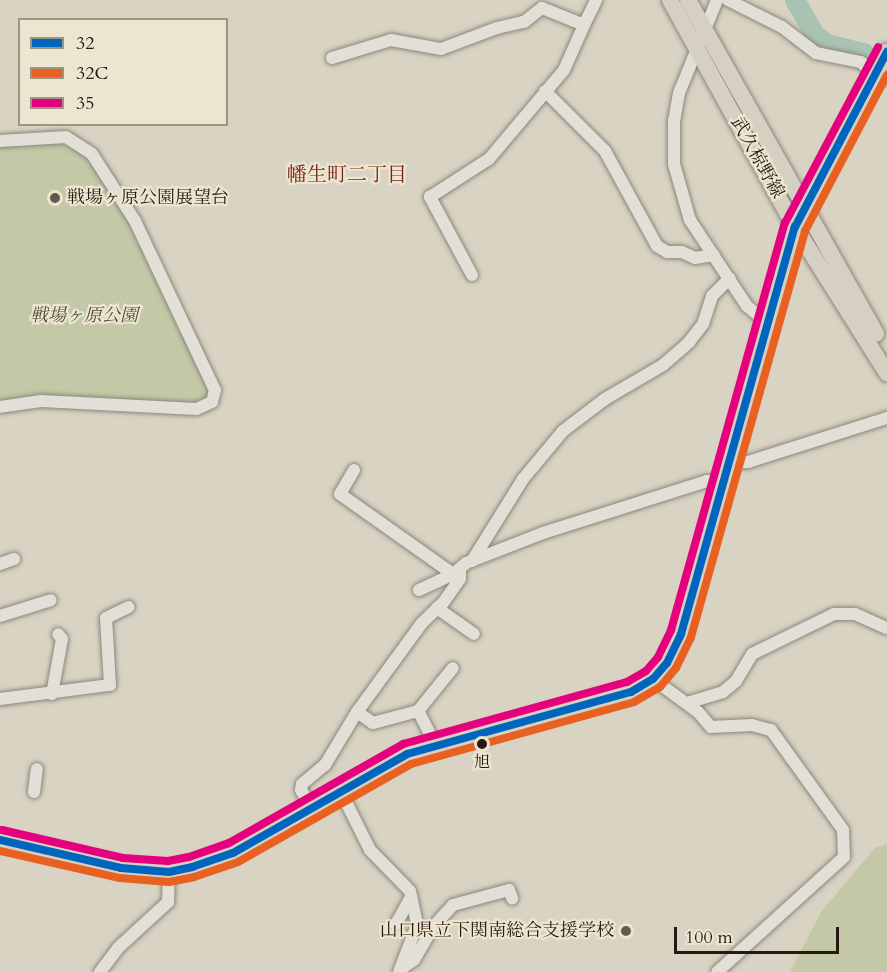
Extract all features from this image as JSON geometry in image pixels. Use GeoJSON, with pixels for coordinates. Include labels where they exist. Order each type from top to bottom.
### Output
{"type":"FeatureCollection","features":[{"type":"Feature","properties":{"kind":"main road","name":"武久椋野線"},"geometry":{"type":"LineString","coordinates":[[670,0],[795,227],[887,373]]}},
{"type":"Feature","properties":{"kind":"main road","name":"武久椋野線"},"geometry":{"type":"LineString","coordinates":[[688,0],[803,209],[887,351]]}},
{"type":"Feature","properties":{"kind":"main road"},"geometry":{"type":"LineString","coordinates":[[0,840],[121,868],[169,872],[221,859],[310,806],[407,754],[631,692],[653,679],[676,648],[724,483],[766,322],[795,227],[877,65]]}},
{"type":"Feature","properties":{"kind":"street"},"geometry":{"type":"LineString","coordinates":[[472,275],[429,196],[489,159],[570,60],[596,0]]}},
{"type":"Feature","properties":{"kind":"street"},"geometry":{"type":"LineString","coordinates":[[717,0],[696,46],[676,106],[674,164],[690,220],[747,306],[766,322]]}},
{"type":"Feature","properties":{"kind":"street"},"geometry":{"type":"LineString","coordinates":[[728,0],[782,27],[816,53],[877,65]]}},
{"type":"Feature","properties":{"kind":"street"},"geometry":{"type":"LineString","coordinates":[[332,58],[391,40],[441,49],[497,28],[524,22],[542,8],[584,25]]}},
{"type":"Feature","properties":{"kind":"street"},"geometry":{"type":"LineString","coordinates":[[545,91],[606,152],[657,246],[666,252],[682,252],[695,258],[714,255]]}},
{"type":"Feature","properties":{"kind":"street"},"geometry":{"type":"LineString","coordinates":[[0,141],[66,137],[92,154],[144,239],[215,393],[206,407],[196,409],[41,401],[0,407]]}},
{"type":"Feature","properties":{"kind":"street"},"geometry":{"type":"LineString","coordinates":[[472,561],[523,479],[563,431],[605,399],[663,365],[690,342],[703,324],[712,296],[730,278]]}},
{"type":"Feature","properties":{"kind":"street"},"geometry":{"type":"LineString","coordinates":[[729,463],[748,462],[887,418]]}},
{"type":"Feature","properties":{"kind":"street"},"geometry":{"type":"LineString","coordinates":[[310,806],[302,784],[325,765],[357,712],[460,579],[456,572],[340,494],[354,470]]}},
{"type":"Feature","properties":{"kind":"street"},"geometry":{"type":"LineString","coordinates":[[419,590],[456,572],[472,561],[543,533],[707,480],[724,483]]}},
{"type":"Feature","properties":{"kind":"street"},"geometry":{"type":"LineString","coordinates":[[0,564],[14,559]]}},
{"type":"Feature","properties":{"kind":"street"},"geometry":{"type":"LineString","coordinates":[[1,612],[51,600]]}},
{"type":"Feature","properties":{"kind":"street"},"geometry":{"type":"LineString","coordinates":[[0,699],[110,685],[106,618],[129,607]]}},
{"type":"Feature","properties":{"kind":"street"},"geometry":{"type":"LineString","coordinates":[[437,608],[474,634]]}},
{"type":"Feature","properties":{"kind":"street"},"geometry":{"type":"LineString","coordinates":[[687,703],[723,692],[736,681],[752,654],[834,614],[855,614],[887,628]]}},
{"type":"Feature","properties":{"kind":"street"},"geometry":{"type":"LineString","coordinates":[[52,694],[62,639],[58,634]]}},
{"type":"Feature","properties":{"kind":"street"},"geometry":{"type":"LineString","coordinates":[[357,712],[373,723],[418,711],[453,668]]}},
{"type":"Feature","properties":{"kind":"street"},"geometry":{"type":"LineString","coordinates":[[653,679],[687,703],[711,727],[752,725],[771,730],[843,830],[844,857],[717,972]]}},
{"type":"Feature","properties":{"kind":"street"},"geometry":{"type":"LineString","coordinates":[[418,711],[431,736]]}},
{"type":"Feature","properties":{"kind":"street"},"geometry":{"type":"LineString","coordinates":[[34,792],[37,769]]}},
{"type":"Feature","properties":{"kind":"street"},"geometry":{"type":"LineString","coordinates":[[340,790],[370,850],[410,891],[417,925],[401,970]]}},
{"type":"Feature","properties":{"kind":"street"},"geometry":{"type":"LineString","coordinates":[[100,972],[118,948],[168,902],[169,872]]}},
{"type":"Feature","properties":{"kind":"street"},"geometry":{"type":"LineString","coordinates":[[401,970],[414,960],[434,926],[453,905],[509,890],[512,898]]}},
{"type":"Feature","properties":{"kind":"street"},"geometry":{"type":"LineString","coordinates":[[396,924],[411,897]]}},
{"type":"Feature","properties":{"kind":"green space","name":"戦場ヶ原公園"},"geometry":{"type":"Polygon","coordinates":[[[60,143],[85,155],[126,217],[211,386],[209,399],[196,406],[29,397],[0,402],[0,146],[60,143]]]}},
{"type":"Feature","properties":{"kind":"green space"},"geometry":{"type":"Polygon","coordinates":[[[887,844],[887,972],[790,972],[821,912],[875,848],[887,844]]]}},
{"type":"Feature","properties":{"kind":"waterway"},"geometry":{"type":"LineString","coordinates":[[795,0],[815,35],[827,44],[864,53],[887,78]]}},
{"type":"Feature","properties":{"kind":"transit line","name":"35"},"geometry":{"type":"LineString","coordinates":[[2,830],[123,858],[168,861],[189,857],[229,843],[403,744],[627,682],[646,671],[658,657],[671,630],[785,223],[878,47]]}},
{"type":"Feature","properties":{"kind":"transit line","name":"32"},"geometry":{"type":"LineString","coordinates":[[0,840],[121,868],[169,872],[192,867],[233,853],[407,754],[631,692],[653,679],[667,663],[681,634],[795,227],[887,52]]}},
{"type":"Feature","properties":{"kind":"transit line","name":"32C"},"geometry":{"type":"LineString","coordinates":[[0,851],[120,878],[169,882],[194,877],[238,862],[411,764],[634,702],[660,687],[676,668],[691,637],[805,231],[887,75]]}},
{"type":"Feature","properties":{"kind":"place","name":"戦場ヶ原公園展望台"},"geometry":{"type":"Point","coordinates":[55,198]}},
{"type":"Feature","properties":{"kind":"place","name":"旭"},"geometry":{"type":"Point","coordinates":[482,744]}},
{"type":"Feature","properties":{"kind":"place","name":"山口県立下関南総合支援学校"},"geometry":{"type":"Point","coordinates":[626,931]}},
{"type":"Feature","properties":{"kind":"district","name":"幡生町二丁目"},"geometry":{"type":"Point","coordinates":[347,174]}}]}
